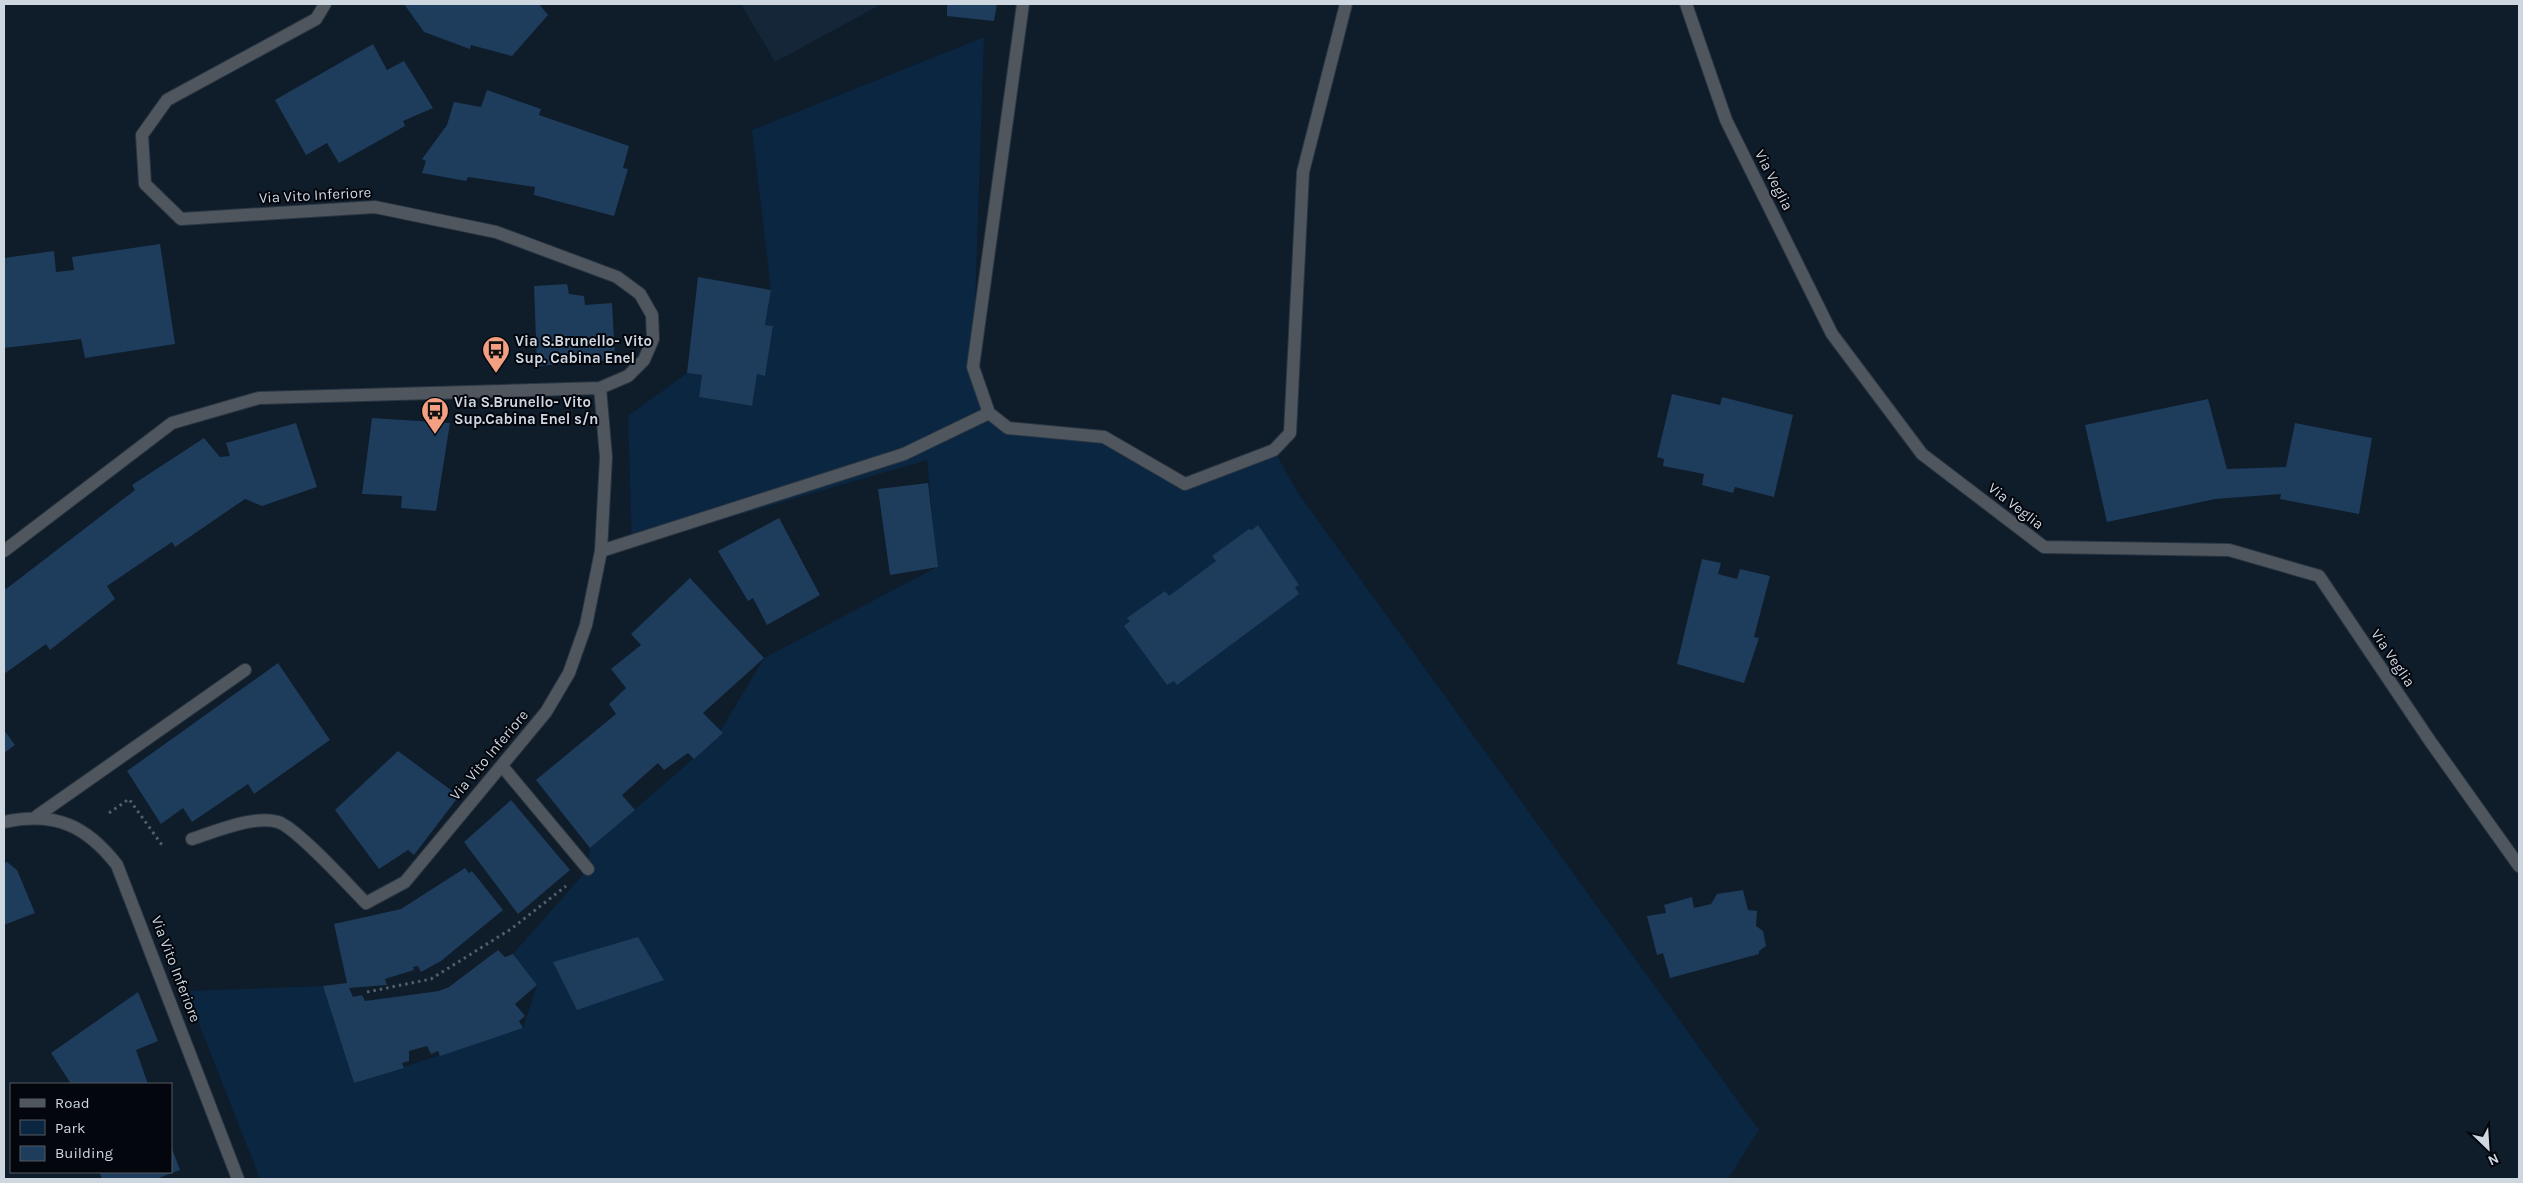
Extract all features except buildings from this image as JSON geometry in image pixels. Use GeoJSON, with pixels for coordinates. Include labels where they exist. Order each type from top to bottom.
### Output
{"type":"FeatureCollection","features":[{"type":"Feature","properties":{"kind":"street","name":"Via Vito Inferiore"},"geometry":{"type":"LineString","coordinates":[[4,552],[172,423],[259,398],[600,388],[628,376],[644,360],[652,339],[652,315],[640,294],[617,277],[496,232],[375,207],[181,219],[145,184],[142,135],[167,100],[316,20],[325,4]]}},
{"type":"Feature","properties":{"kind":"street"},"geometry":{"type":"LineString","coordinates":[[1023,4],[973,367],[989,413],[1008,428],[1104,437],[1185,484],[1274,450],[1290,434],[1303,172],[1346,4]]}},
{"type":"Feature","properties":{"kind":"street","name":"Via Veglia"},"geometry":{"type":"LineString","coordinates":[[1686,4],[1726,120],[1832,334],[1922,454],[2044,547],[2229,550],[2319,576],[2430,741],[2519,866]]}},
{"type":"Feature","properties":{"kind":"street","name":"Via Vito Inferiore"},"geometry":{"type":"LineString","coordinates":[[192,839],[248,821],[279,822],[306,843],[366,903],[404,882],[546,712],[568,673],[586,625],[600,551],[606,457],[600,388]]}},
{"type":"Feature","properties":{"kind":"street"},"geometry":{"type":"LineString","coordinates":[[600,551],[904,454],[989,413]]}},
{"type":"Feature","properties":{"kind":"street"},"geometry":{"type":"LineString","coordinates":[[37,816],[245,670]]}},
{"type":"Feature","properties":{"kind":"street"},"geometry":{"type":"LineString","coordinates":[[502,766],[588,869]]}},
{"type":"Feature","properties":{"kind":"street","name":"Via Vito Inferiore"},"geometry":{"type":"LineString","coordinates":[[4,822],[37,816],[84,831],[103,846],[117,865],[127,886],[238,1179]]}},
{"type":"Feature","properties":{"kind":"path"},"geometry":{"type":"LineString","coordinates":[[84,831],[129,799],[165,850],[192,839]]}},
{"type":"Feature","properties":{"kind":"path"},"geometry":{"type":"LineString","coordinates":[[367,992],[431,979],[511,929],[588,869]]}},
{"type":"Feature","properties":{"kind":"shaded area"},"geometry":{"type":"Polygon","coordinates":[[[741,4],[882,4],[775,62],[741,4]]]}},
{"type":"Feature","properties":{"kind":"green space"},"geometry":{"type":"Polygon","coordinates":[[[984,37],[973,367],[989,413],[1008,428],[1104,437],[1185,484],[1274,450],[1298,493],[1759,1130],[1728,1179],[260,1179],[186,991],[323,986],[354,1083],[523,1028],[537,985],[513,954],[588,869],[590,848],[715,740],[764,658],[937,567],[927,460],[632,546],[628,416],[687,373],[702,375],[699,397],[751,406],[757,374],[765,375],[773,326],[765,325],[771,290],[752,130],[984,37]]]}},
{"type":"Feature","properties":{"kind":"place","name":"Via S.Brunello- Vito Sup. Cabina Enel"},"geometry":{"type":"Point","coordinates":[496,374]}},
{"type":"Feature","properties":{"kind":"place","name":"Via S.Brunello- Vito Sup.Cabina Enel s/n"},"geometry":{"type":"Point","coordinates":[435,435]}}]}
